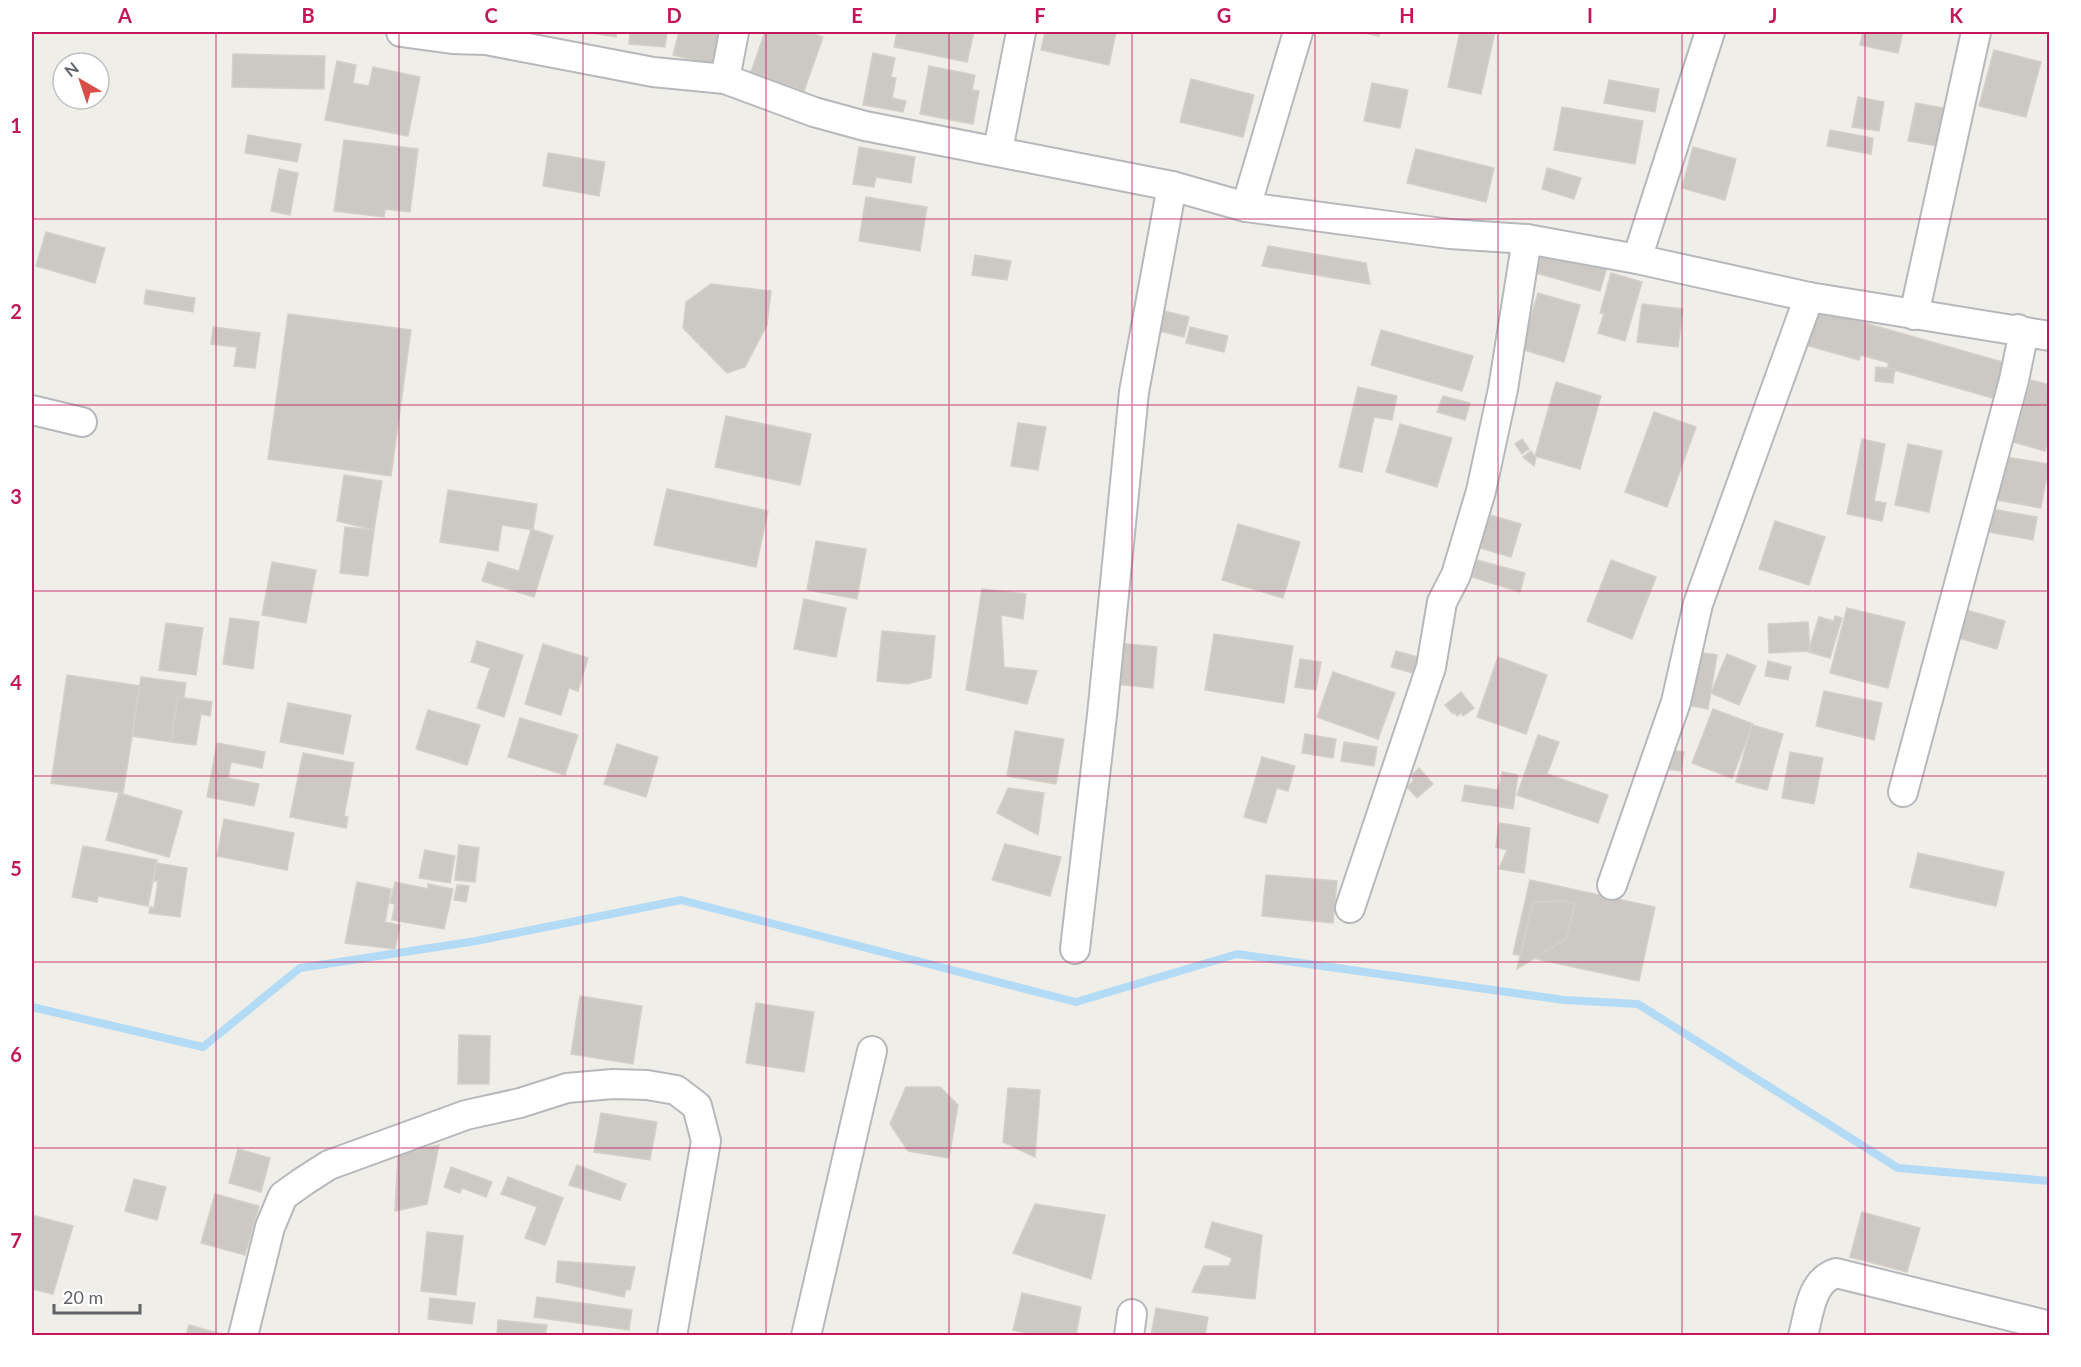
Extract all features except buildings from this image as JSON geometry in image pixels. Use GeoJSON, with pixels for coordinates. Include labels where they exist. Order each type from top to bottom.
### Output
{"type":"FeatureCollection","features":[{"type":"Feature","properties":{"kind":"street"},"geometry":{"type":"LineString","coordinates":[[401,32],[453,35],[653,72],[725,79],[814,112],[865,126],[998,150],[1172,186],[1246,207],[1450,234],[1527,238],[1637,259],[1809,297],[1914,315],[2018,329],[2049,336]]}},
{"type":"Feature","properties":{"kind":"street"},"geometry":{"type":"LineString","coordinates":[[725,79],[734,32]]}},
{"type":"Feature","properties":{"kind":"street"},"geometry":{"type":"LineString","coordinates":[[998,150],[1021,32]]}},
{"type":"Feature","properties":{"kind":"street"},"geometry":{"type":"LineString","coordinates":[[1246,207],[1298,32]]}},
{"type":"Feature","properties":{"kind":"street"},"geometry":{"type":"LineString","coordinates":[[1637,259],[1710,32]]}},
{"type":"Feature","properties":{"kind":"street"},"geometry":{"type":"LineString","coordinates":[[1914,315],[1976,32]]}},
{"type":"Feature","properties":{"kind":"street"},"geometry":{"type":"LineString","coordinates":[[1075,949],[1102,715],[1134,392],[1172,186]]}},
{"type":"Feature","properties":{"kind":"street"},"geometry":{"type":"LineString","coordinates":[[1350,908],[1431,667],[1442,602],[1456,575],[1481,491],[1503,389],[1527,238]]}},
{"type":"Feature","properties":{"kind":"street"},"geometry":{"type":"LineString","coordinates":[[1612,885],[1676,702],[1698,604],[1809,297]]}},
{"type":"Feature","properties":{"kind":"street"},"geometry":{"type":"LineString","coordinates":[[1903,792],[2014,380],[2022,341],[2018,329]]}},
{"type":"Feature","properties":{"kind":"street"},"geometry":{"type":"LineString","coordinates":[[32,410],[82,422]]}},
{"type":"Feature","properties":{"kind":"street"},"geometry":{"type":"LineString","coordinates":[[806,1335],[872,1052]]}},
{"type":"Feature","properties":{"kind":"street"},"geometry":{"type":"LineString","coordinates":[[243,1335],[270,1227],[283,1196],[304,1181],[329,1165],[466,1115],[520,1103],[567,1088],[613,1084],[647,1085],[676,1090],[697,1106],[706,1141],[672,1335]]}},
{"type":"Feature","properties":{"kind":"street"},"geometry":{"type":"LineString","coordinates":[[1803,1335],[1816,1291],[1822,1281],[1836,1274],[2036,1328]]}},
{"type":"Feature","properties":{"kind":"waterway"},"geometry":{"type":"LineString","coordinates":[[32,1007],[203,1047],[300,968],[476,941],[681,900],[1076,1002],[1237,954],[1564,1000],[1638,1004],[1898,1168],[2050,1181]]}}]}
